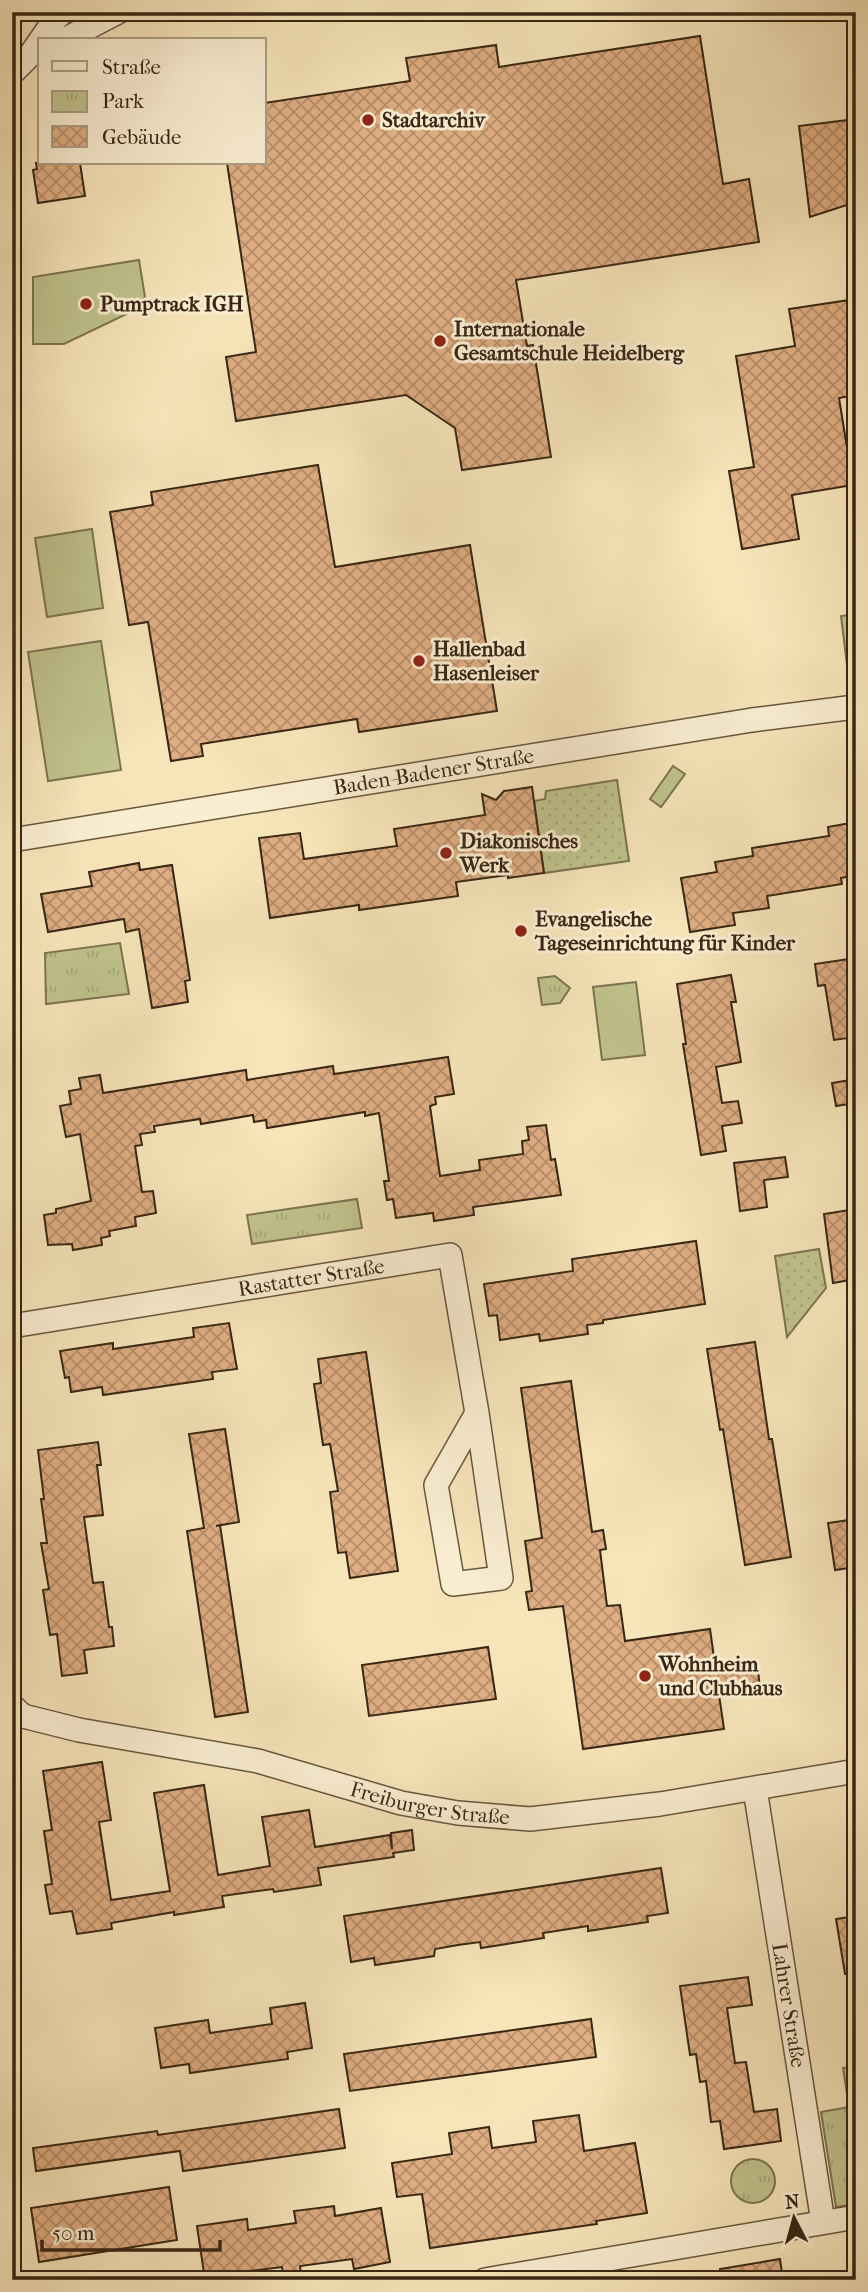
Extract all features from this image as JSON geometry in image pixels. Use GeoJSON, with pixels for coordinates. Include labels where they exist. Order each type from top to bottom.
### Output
{"type":"FeatureCollection","features":[{"type":"Feature","properties":{"kind":"street"},"geometry":{"type":"LineString","coordinates":[[43,38],[55,18],[63,12]]}},
{"type":"Feature","properties":{"kind":"street"},"geometry":{"type":"LineString","coordinates":[[68,38],[118,12]]}},
{"type":"Feature","properties":{"kind":"street"},"geometry":{"type":"LineString","coordinates":[[12,73],[35,52]]}},
{"type":"Feature","properties":{"kind":"street","name":"Baden-Badener Straße"},"geometry":{"type":"LineString","coordinates":[[12,840],[752,720],[856,708]]}},
{"type":"Feature","properties":{"kind":"street","name":"Rastatter Straße"},"geometry":{"type":"LineString","coordinates":[[12,1326],[450,1255],[477,1413],[501,1578],[453,1584],[436,1486],[477,1413]]}},
{"type":"Feature","properties":{"kind":"street","name":"Freiburger Straße"},"geometry":{"type":"LineString","coordinates":[[12,1706],[23,1716],[79,1730],[258,1761],[401,1803],[458,1814],[530,1819],[660,1804],[856,1771]]}},
{"type":"Feature","properties":{"kind":"street","name":"Lahrer Straße"},"geometry":{"type":"LineString","coordinates":[[755,1789],[823,2222]]}},
{"type":"Feature","properties":{"kind":"street"},"geometry":{"type":"LineString","coordinates":[[485,2280],[521,2277],[856,2217]]}},
{"type":"Feature","properties":{"kind":"green space","name":"Pumptrack IGH"},"geometry":{"type":"Polygon","coordinates":[[[139,260],[145,297],[133,311],[64,344],[33,344],[33,277],[139,260]]]}},
{"type":"Feature","properties":{"kind":"green space"},"geometry":{"type":"Polygon","coordinates":[[[92,529],[103,608],[47,617],[35,538],[92,529]]]}},
{"type":"Feature","properties":{"kind":"green space"},"geometry":{"type":"Polygon","coordinates":[[[856,614],[856,664],[847,665],[841,616],[856,614]]]}},
{"type":"Feature","properties":{"kind":"green space"},"geometry":{"type":"Polygon","coordinates":[[[101,641],[121,770],[48,781],[28,652],[101,641]]]}},
{"type":"Feature","properties":{"kind":"green space"},"geometry":{"type":"Polygon","coordinates":[[[673,766],[685,774],[661,807],[650,799],[673,766]]]}},
{"type":"Feature","properties":{"kind":"green space"},"geometry":{"type":"Polygon","coordinates":[[[617,780],[629,861],[544,873],[534,801],[545,799],[546,791],[617,780]]]}},
{"type":"Feature","properties":{"kind":"green space"},"geometry":{"type":"Polygon","coordinates":[[[120,943],[129,994],[46,1004],[45,953],[120,943]]]}},
{"type":"Feature","properties":{"kind":"green space"},"geometry":{"type":"Polygon","coordinates":[[[555,976],[570,988],[560,1003],[542,1005],[538,978],[555,976]]]}},
{"type":"Feature","properties":{"kind":"green space"},"geometry":{"type":"Polygon","coordinates":[[[636,982],[645,1055],[602,1060],[593,987],[636,982]]]}},
{"type":"Feature","properties":{"kind":"green space"},"geometry":{"type":"Polygon","coordinates":[[[357,1199],[362,1228],[252,1244],[247,1215],[357,1199]]]}},
{"type":"Feature","properties":{"kind":"green space"},"geometry":{"type":"Polygon","coordinates":[[[819,1249],[826,1288],[787,1337],[775,1256],[819,1249]]]}},
{"type":"Feature","properties":{"kind":"green space"},"geometry":{"type":"Polygon","coordinates":[[[856,2067],[856,2204],[836,2207],[821,2112],[849,2107],[843,2068],[856,2067]]]}},
{"type":"Feature","properties":{"kind":"green space"},"geometry":{"type":"Polygon","coordinates":[[[753,2159],[762,2160],[769,2165],[774,2172],[774,2190],[769,2197],[762,2202],[753,2203],[744,2202],[737,2197],[732,2190],[731,2181],[732,2172],[737,2165],[744,2160],[753,2159]]]}},
{"type":"Feature","properties":{"kind":"building","name":"Internationale Gesamtschule Heidelberg"},"geometry":{"type":"Polygon","coordinates":[[[700,36],[723,184],[749,179],[759,242],[516,280],[527,346],[533,345],[551,457],[462,470],[455,428],[406,395],[236,421],[226,357],[256,352],[227,164],[266,164],[266,103],[410,81],[406,58],[496,45],[499,67],[700,36]]]}},
{"type":"Feature","properties":{"kind":"building"},"geometry":{"type":"Polygon","coordinates":[[[856,119],[856,202],[810,217],[799,126],[856,119]]]}},
{"type":"Feature","properties":{"kind":"building"},"geometry":{"type":"Polygon","coordinates":[[[36,163],[80,164],[85,196],[38,203],[33,170],[37,169],[36,163]]]}},
{"type":"Feature","properties":{"kind":"building"},"geometry":{"type":"Polygon","coordinates":[[[856,299],[856,395],[839,398],[853,485],[792,495],[799,539],[742,549],[729,471],[754,467],[736,356],[795,346],[789,309],[856,299]]]}},
{"type":"Feature","properties":{"kind":"building"},"geometry":{"type":"Polygon","coordinates":[[[318,465],[335,567],[470,545],[497,711],[359,732],[357,719],[201,744],[203,756],[171,761],[148,622],[129,625],[110,512],[153,505],[151,492],[318,465]]]}},
{"type":"Feature","properties":{"kind":"building","name":"Diakonisches Werk"},"geometry":{"type":"Polygon","coordinates":[[[532,787],[544,873],[456,882],[458,896],[359,910],[359,905],[270,918],[259,838],[300,833],[304,859],[397,846],[394,829],[485,815],[482,794],[496,800],[504,791],[532,787]]]}},
{"type":"Feature","properties":{"kind":"building"},"geometry":{"type":"Polygon","coordinates":[[[856,822],[856,875],[841,878],[842,884],[767,896],[769,908],[733,913],[735,925],[690,932],[681,878],[717,872],[715,862],[753,856],[752,848],[829,836],[828,827],[856,822]]]}},
{"type":"Feature","properties":{"kind":"building"},"geometry":{"type":"Polygon","coordinates":[[[139,863],[140,870],[172,865],[190,980],[185,981],[188,1002],[152,1008],[139,929],[126,932],[124,919],[48,932],[41,894],[92,886],[89,872],[139,863]]]}},
{"type":"Feature","properties":{"kind":"building"},"geometry":{"type":"Polygon","coordinates":[[[856,958],[856,1037],[834,1040],[825,985],[818,986],[815,964],[856,958]]]}},
{"type":"Feature","properties":{"kind":"building"},"geometry":{"type":"Polygon","coordinates":[[[731,975],[736,1002],[731,1002],[741,1062],[716,1067],[722,1103],[738,1101],[742,1123],[722,1126],[726,1151],[701,1155],[683,1044],[686,1044],[677,984],[731,975]]]}},
{"type":"Feature","properties":{"kind":"building"},"geometry":{"type":"Polygon","coordinates":[[[448,1057],[454,1094],[435,1097],[436,1104],[430,1106],[440,1176],[480,1170],[479,1160],[523,1154],[522,1141],[529,1140],[527,1127],[546,1125],[551,1160],[555,1159],[561,1195],[473,1207],[474,1215],[434,1221],[433,1213],[396,1218],[393,1199],[387,1200],[384,1181],[389,1181],[379,1113],[365,1116],[365,1112],[267,1128],[266,1120],[254,1122],[253,1115],[201,1124],[200,1119],[154,1126],[155,1132],[140,1134],[142,1145],[135,1146],[142,1192],[153,1191],[156,1213],[135,1217],[136,1226],[109,1231],[110,1236],[101,1238],[102,1245],[73,1250],[72,1244],[48,1245],[44,1215],[56,1213],[56,1209],[91,1201],[80,1134],[66,1137],[60,1106],[71,1104],[69,1091],[81,1089],[79,1078],[100,1075],[103,1093],[246,1070],[247,1080],[333,1066],[334,1074],[448,1057]]]}},
{"type":"Feature","properties":{"kind":"building"},"geometry":{"type":"Polygon","coordinates":[[[856,1079],[856,1103],[836,1106],[832,1083],[856,1079]]]}},
{"type":"Feature","properties":{"kind":"building"},"geometry":{"type":"Polygon","coordinates":[[[785,1157],[788,1177],[764,1180],[767,1207],[740,1211],[734,1163],[785,1157]]]}},
{"type":"Feature","properties":{"kind":"building"},"geometry":{"type":"Polygon","coordinates":[[[856,1209],[856,1279],[833,1283],[824,1214],[856,1209]]]}},
{"type":"Feature","properties":{"kind":"building"},"geometry":{"type":"Polygon","coordinates":[[[696,1241],[705,1304],[603,1320],[603,1323],[587,1325],[588,1334],[540,1341],[539,1334],[500,1340],[497,1315],[489,1316],[484,1284],[573,1271],[572,1259],[696,1241]]]}},
{"type":"Feature","properties":{"kind":"building"},"geometry":{"type":"Polygon","coordinates":[[[229,1323],[237,1369],[212,1372],[213,1379],[103,1395],[102,1387],[71,1392],[69,1377],[65,1378],[60,1351],[113,1343],[113,1349],[194,1337],[193,1328],[229,1323]]]}},
{"type":"Feature","properties":{"kind":"building"},"geometry":{"type":"Polygon","coordinates":[[[755,1342],[769,1439],[772,1439],[791,1557],[745,1565],[707,1349],[755,1342]]]}},
{"type":"Feature","properties":{"kind":"building"},"geometry":{"type":"Polygon","coordinates":[[[366,1352],[398,1571],[350,1578],[346,1552],[338,1553],[330,1492],[338,1491],[330,1444],[323,1445],[314,1384],[321,1383],[318,1359],[366,1352]]]}},
{"type":"Feature","properties":{"kind":"building"},"geometry":{"type":"Polygon","coordinates":[[[571,1381],[592,1532],[603,1530],[606,1549],[600,1550],[607,1606],[620,1605],[625,1641],[710,1629],[716,1672],[758,1668],[760,1691],[719,1695],[724,1729],[583,1749],[563,1606],[529,1610],[526,1592],[532,1591],[525,1541],[542,1538],[521,1388],[571,1381]]]}},
{"type":"Feature","properties":{"kind":"building"},"geometry":{"type":"Polygon","coordinates":[[[225,1429],[239,1522],[220,1525],[248,1712],[215,1717],[187,1531],[204,1528],[189,1434],[225,1429]]]}},
{"type":"Feature","properties":{"kind":"building"},"geometry":{"type":"Polygon","coordinates":[[[98,1442],[101,1465],[97,1465],[103,1515],[84,1517],[93,1583],[103,1582],[114,1646],[84,1650],[87,1673],[62,1676],[57,1634],[50,1635],[43,1590],[49,1589],[41,1543],[47,1543],[38,1450],[98,1442]]]}},
{"type":"Feature","properties":{"kind":"building"},"geometry":{"type":"Polygon","coordinates":[[[856,1519],[856,1567],[835,1570],[828,1523],[856,1519]]]}},
{"type":"Feature","properties":{"kind":"building"},"geometry":{"type":"Polygon","coordinates":[[[488,1647],[496,1699],[369,1716],[362,1665],[488,1647]]]}},
{"type":"Feature","properties":{"kind":"building"},"geometry":{"type":"Polygon","coordinates":[[[102,1762],[111,1820],[99,1822],[111,1900],[170,1891],[154,1793],[204,1785],[218,1875],[270,1866],[262,1817],[309,1810],[315,1847],[390,1835],[392,1849],[391,1833],[412,1830],[414,1850],[393,1853],[394,1857],[318,1868],[321,1885],[222,1896],[224,1907],[111,1923],[112,1929],[77,1934],[72,1911],[50,1914],[45,1885],[52,1884],[44,1831],[52,1830],[43,1771],[102,1762]]]}},
{"type":"Feature","properties":{"kind":"building"},"geometry":{"type":"Polygon","coordinates":[[[661,1868],[668,1913],[647,1916],[648,1922],[588,1931],[588,1926],[543,1933],[544,1938],[481,1948],[480,1942],[458,1945],[435,1949],[434,1956],[375,1965],[374,1958],[351,1962],[344,1916],[661,1868]]]}},
{"type":"Feature","properties":{"kind":"building"},"geometry":{"type":"Polygon","coordinates":[[[856,1916],[856,1973],[845,1974],[836,1919],[856,1916]]]}},
{"type":"Feature","properties":{"kind":"building"},"geometry":{"type":"Polygon","coordinates":[[[748,1977],[752,2005],[727,2008],[735,2063],[746,2062],[754,2112],[777,2109],[781,2141],[724,2149],[720,2121],[711,2122],[706,2081],[700,2082],[696,2054],[690,2055],[680,1986],[748,1977]]]}},
{"type":"Feature","properties":{"kind":"building"},"geometry":{"type":"Polygon","coordinates":[[[305,2003],[312,2048],[287,2052],[288,2059],[190,2073],[189,2064],[161,2068],[155,2028],[208,2020],[210,2033],[272,2024],[270,2008],[305,2003]]]}},
{"type":"Feature","properties":{"kind":"building"},"geometry":{"type":"Polygon","coordinates":[[[591,2019],[596,2057],[350,2091],[344,2054],[591,2019]]]}},
{"type":"Feature","properties":{"kind":"building"},"geometry":{"type":"Polygon","coordinates":[[[339,2109],[345,2148],[183,2171],[180,2151],[36,2171],[33,2148],[157,2131],[158,2135],[339,2109]]]}},
{"type":"Feature","properties":{"kind":"building"},"geometry":{"type":"Polygon","coordinates":[[[579,2115],[584,2151],[635,2143],[647,2213],[596,2221],[597,2224],[430,2248],[422,2194],[397,2197],[392,2163],[452,2154],[449,2133],[489,2127],[492,2148],[536,2142],[533,2121],[579,2115]]]}},
{"type":"Feature","properties":{"kind":"building"},"geometry":{"type":"Polygon","coordinates":[[[169,2187],[177,2240],[39,2262],[31,2208],[169,2187]]]}},
{"type":"Feature","properties":{"kind":"building"},"geometry":{"type":"Polygon","coordinates":[[[334,2206],[335,2216],[381,2208],[390,2262],[354,2269],[352,2259],[300,2266],[302,2280],[284,2280],[282,2267],[242,2272],[243,2277],[205,2280],[197,2226],[247,2219],[248,2230],[296,2223],[294,2211],[334,2206]]]}},
{"type":"Feature","properties":{"kind":"building"},"geometry":{"type":"Polygon","coordinates":[[[780,2259],[783,2280],[721,2280],[720,2269],[780,2259]]]}},
{"type":"Feature","properties":{"kind":"place","name":"Stadtarchiv"},"geometry":{"type":"Point","coordinates":[368,120]}},
{"type":"Feature","properties":{"kind":"place","name":"Pumptrack IGH"},"geometry":{"type":"Point","coordinates":[86,304]}},
{"type":"Feature","properties":{"kind":"place","name":"Internationale Gesamtschule Heidelberg"},"geometry":{"type":"Point","coordinates":[440,341]}},
{"type":"Feature","properties":{"kind":"place","name":"Hallenbad Hasenleiser"},"geometry":{"type":"Point","coordinates":[419,661]}},
{"type":"Feature","properties":{"kind":"place","name":"Diakonisches Werk"},"geometry":{"type":"Point","coordinates":[446,853]}},
{"type":"Feature","properties":{"kind":"place","name":"Evangelische Tageseinrichtung für Kinder"},"geometry":{"type":"Point","coordinates":[521,931]}},
{"type":"Feature","properties":{"kind":"place","name":"Wohnheim und Clubhaus"},"geometry":{"type":"Point","coordinates":[645,1676]}}]}
